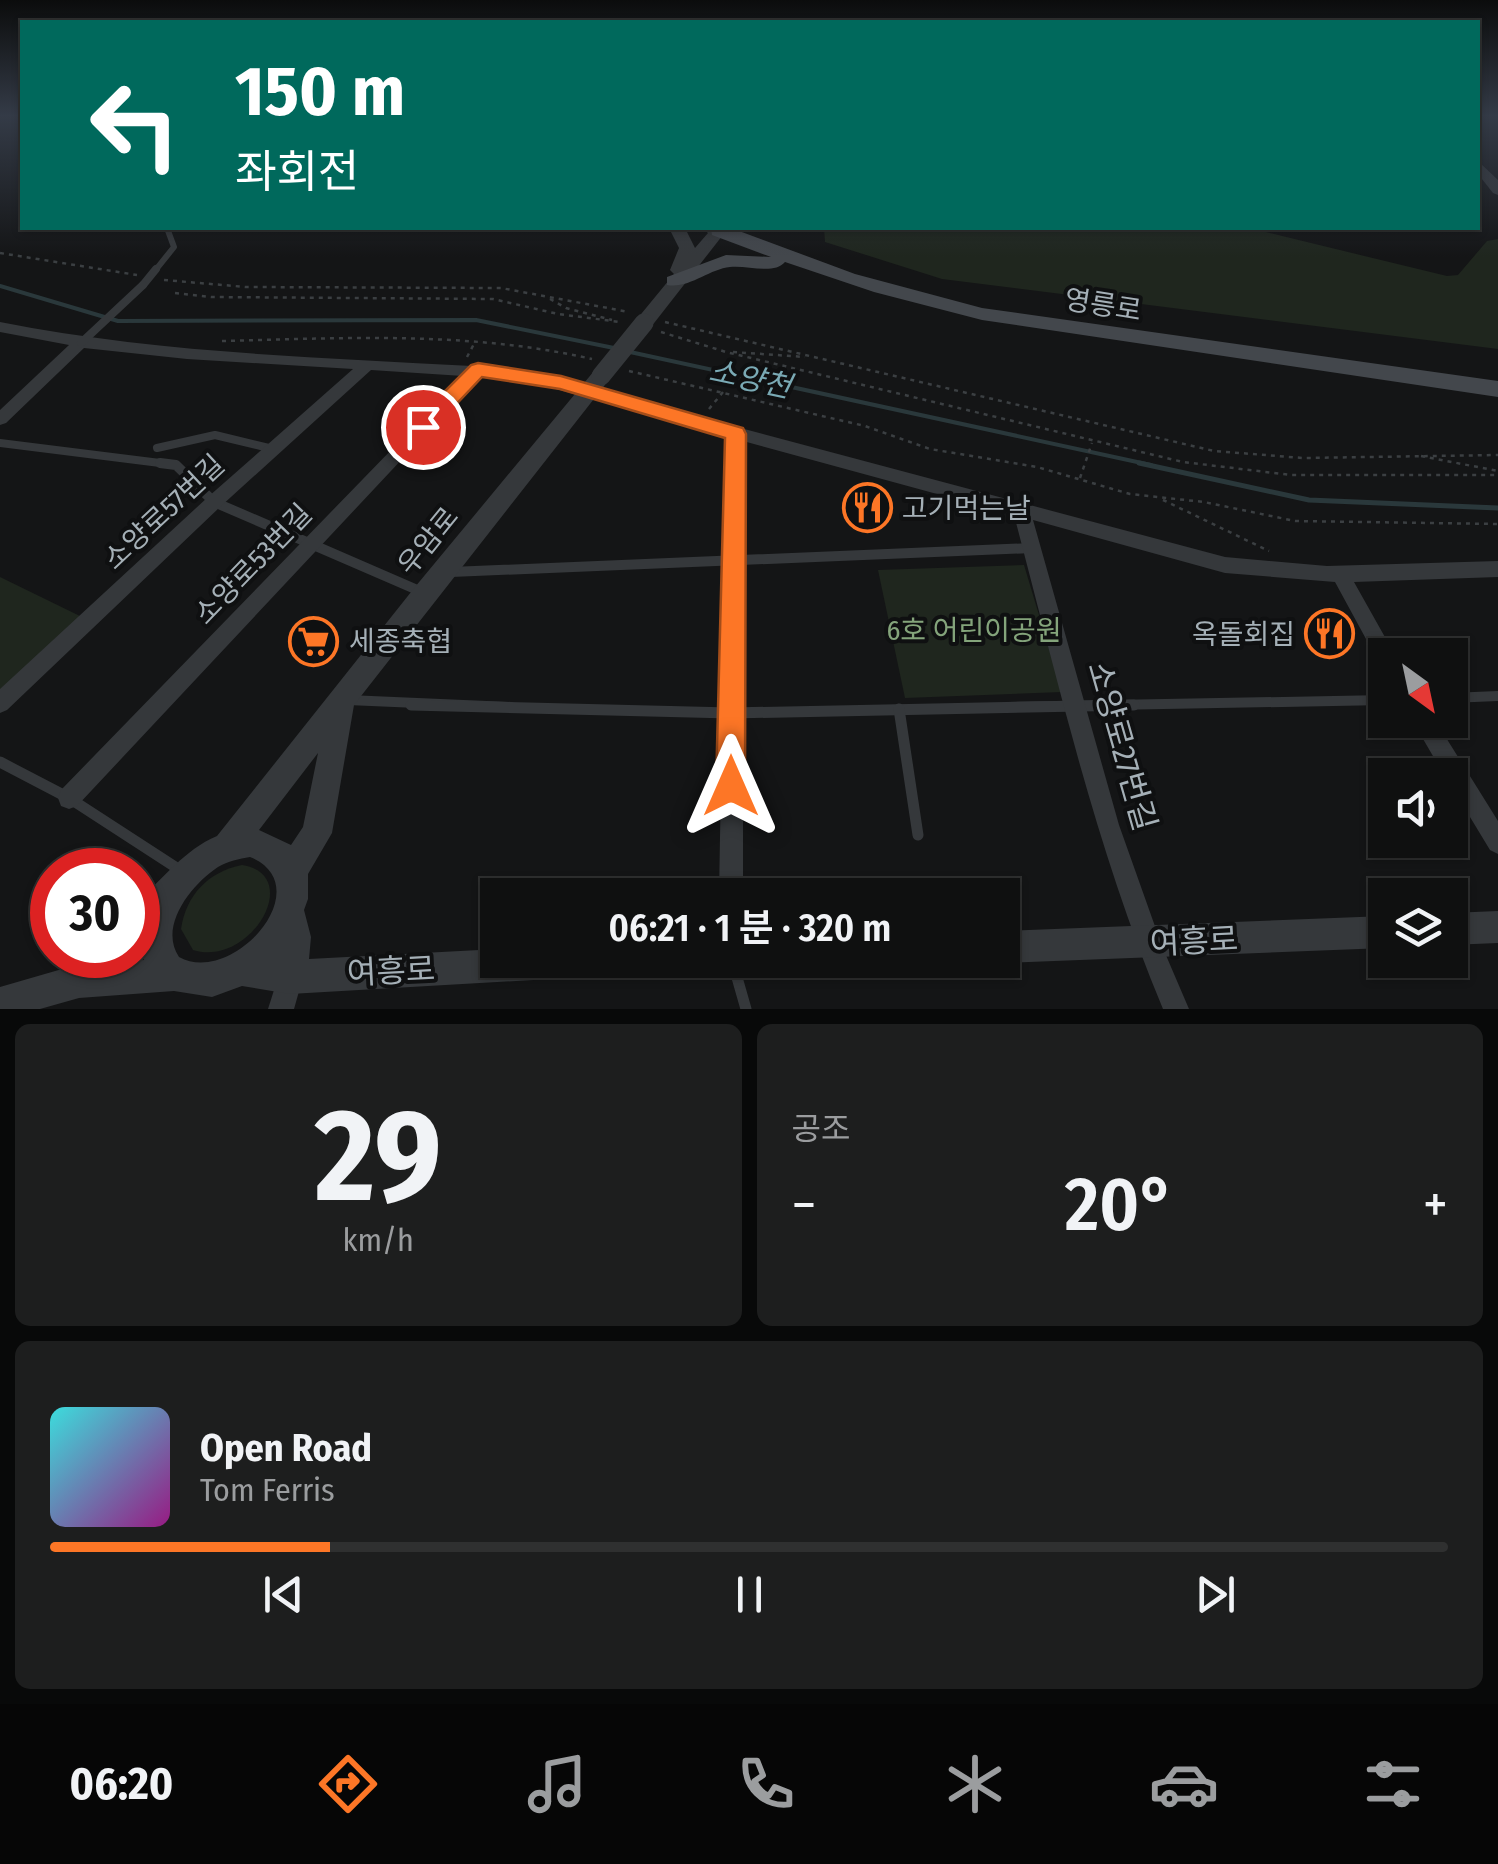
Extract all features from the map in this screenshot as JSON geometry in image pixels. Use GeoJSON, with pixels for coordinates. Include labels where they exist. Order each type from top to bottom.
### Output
{"type":"FeatureCollection","features":[{"type":"Feature","properties":{"kind":"main road","name":"영릉로"},"geometry":{"type":"LineString","coordinates":[[719,230],[834,276],[906,298],[982,314],[1498,390]]}},
{"type":"Feature","properties":{"kind":"main road"},"geometry":{"type":"LineString","coordinates":[[769,230],[834,276]]}},
{"type":"Feature","properties":{"kind":"main road"},"geometry":{"type":"LineString","coordinates":[[674,282],[705,266],[748,259],[834,276]]}},
{"type":"Feature","properties":{"kind":"street"},"geometry":{"type":"LineString","coordinates":[[1480,168],[1498,190]]}},
{"type":"Feature","properties":{"kind":"street"},"geometry":{"type":"LineString","coordinates":[[674,282],[687,248],[678,230]]}},
{"type":"Feature","properties":{"kind":"street"},"geometry":{"type":"LineString","coordinates":[[641,324],[716,230]]}},
{"type":"Feature","properties":{"kind":"street","name":"우암로"},"geometry":{"type":"LineString","coordinates":[[228,846],[641,324]]}},
{"type":"Feature","properties":{"kind":"street"},"geometry":{"type":"LineString","coordinates":[[0,327],[81,343],[470,368],[547,380],[600,374],[697,423],[1226,565],[1340,574],[1498,568]]}},
{"type":"Feature","properties":{"kind":"street"},"geometry":{"type":"LineString","coordinates":[[0,419],[81,343]]}},
{"type":"Feature","properties":{"kind":"street","name":"소양로57번길"},"geometry":{"type":"LineString","coordinates":[[0,704],[214,502],[368,364]]}},
{"type":"Feature","properties":{"kind":"street","name":"소양로53번길"},"geometry":{"type":"LineString","coordinates":[[69,798],[312,542],[470,368]]}},
{"type":"Feature","properties":{"kind":"street"},"geometry":{"type":"LineString","coordinates":[[731,878],[735,434]]}},
{"type":"Feature","properties":{"kind":"street","name":"소양로27번길"},"geometry":{"type":"LineString","coordinates":[[1022,509],[1074,705],[1146,943],[1176,1009]]}},
{"type":"Feature","properties":{"kind":"street"},"geometry":{"type":"LineString","coordinates":[[1340,574],[1376,638]]}},
{"type":"Feature","properties":{"kind":"street"},"geometry":{"type":"LineString","coordinates":[[292,871],[317,833],[342,699]]}},
{"type":"Feature","properties":{"kind":"street"},"geometry":{"type":"LineString","coordinates":[[1434,738],[1498,842]]}},
{"type":"Feature","properties":{"kind":"street"},"geometry":{"type":"LineString","coordinates":[[0,1004],[79,982],[174,975],[193,982],[240,969],[278,933],[290,911],[292,871],[284,855],[269,845],[250,842],[228,846],[206,857],[160,900]]}},
{"type":"Feature","properties":{"kind":"street"},"geometry":{"type":"LineString","coordinates":[[174,975],[161,961],[156,941],[159,918],[177,884]]}},
{"type":"Feature","properties":{"kind":"street"},"geometry":{"type":"LineString","coordinates":[[285,993],[295,937],[290,911]]}},
{"type":"Feature","properties":{"kind":"street"},"geometry":{"type":"LineString","coordinates":[[1468,928],[1498,927]]}},
{"type":"Feature","properties":{"kind":"street","name":"여흥로"},"geometry":{"type":"LineString","coordinates":[[1020,946],[1368,933]]}},
{"type":"Feature","properties":{"kind":"street","name":"여흥로"},"geometry":{"type":"LineString","coordinates":[[240,969],[285,993],[480,973]]}},
{"type":"Feature","properties":{"kind":"street"},"geometry":{"type":"LineString","coordinates":[[60,1009],[83,978]]}},
{"type":"Feature","properties":{"kind":"lane"},"geometry":{"type":"LineString","coordinates":[[81,343],[147,281],[174,247],[168,230]]}},
{"type":"Feature","properties":{"kind":"lane"},"geometry":{"type":"LineString","coordinates":[[157,448],[218,433],[237,434],[273,449]]}},
{"type":"Feature","properties":{"kind":"lane"},"geometry":{"type":"LineString","coordinates":[[0,443],[176,465],[214,502],[424,594]]}},
{"type":"Feature","properties":{"kind":"lane"},"geometry":{"type":"LineString","coordinates":[[441,573],[1032,548]]}},
{"type":"Feature","properties":{"kind":"lane"},"geometry":{"type":"LineString","coordinates":[[1468,697],[1498,696]]}},
{"type":"Feature","properties":{"kind":"lane"},"geometry":{"type":"LineString","coordinates":[[342,699],[371,704],[731,713],[1368,700]]}},
{"type":"Feature","properties":{"kind":"lane"},"geometry":{"type":"LineString","coordinates":[[899,709],[918,835]]}},
{"type":"Feature","properties":{"kind":"lane"},"geometry":{"type":"LineString","coordinates":[[0,762],[69,798],[177,884]]}},
{"type":"Feature","properties":{"kind":"lane"},"geometry":{"type":"LineString","coordinates":[[737,978],[746,1009]]}},
{"type":"Feature","properties":{"kind":"path"},"geometry":{"type":"LineString","coordinates":[[0,253],[147,281],[246,287],[500,288],[627,311],[641,324],[726,352],[1183,462],[1291,475],[1498,473]]}},
{"type":"Feature","properties":{"kind":"path"},"geometry":{"type":"LineString","coordinates":[[175,293],[493,299],[558,314],[641,324],[811,357],[1108,430],[1214,451],[1303,458],[1498,456]]}},
{"type":"Feature","properties":{"kind":"path"},"geometry":{"type":"LineString","coordinates":[[524,304],[532,294]]}},
{"type":"Feature","properties":{"kind":"path"},"geometry":{"type":"LineString","coordinates":[[550,299],[557,305],[613,321]]}},
{"type":"Feature","properties":{"kind":"path"},"geometry":{"type":"LineString","coordinates":[[213,342],[415,338],[544,348],[600,374],[724,391],[797,414],[888,432],[930,449],[1080,479],[1130,494],[1204,502],[1256,516],[1341,525],[1498,524]]}},
{"type":"Feature","properties":{"kind":"path"},"geometry":{"type":"LineString","coordinates":[[470,368],[475,341]]}},
{"type":"Feature","properties":{"kind":"path"},"geometry":{"type":"LineString","coordinates":[[726,352],[811,357]]}},
{"type":"Feature","properties":{"kind":"path"},"geometry":{"type":"LineString","coordinates":[[697,423],[724,391]]}},
{"type":"Feature","properties":{"kind":"path"},"geometry":{"type":"LineString","coordinates":[[1080,479],[1092,442]]}},
{"type":"Feature","properties":{"kind":"path"},"geometry":{"type":"LineString","coordinates":[[1414,455],[1498,473]]}},
{"type":"Feature","properties":{"kind":"path"},"geometry":{"type":"LineString","coordinates":[[1161,498],[1277,555],[1298,573]]}},
{"type":"Feature","properties":{"kind":"green space"},"geometry":{"type":"Polygon","coordinates":[[[824,230],[1257,230],[1447,276],[1458,275],[1487,241],[1498,239],[1498,349],[942,279],[825,242],[824,230]]]}},
{"type":"Feature","properties":{"kind":"green space","name":"6호 어린이공원"},"geometry":{"type":"Polygon","coordinates":[[[1024,565],[1062,692],[905,698],[878,570],[1024,565]]]}},
{"type":"Feature","properties":{"kind":"green space"},"geometry":{"type":"Polygon","coordinates":[[[0,577],[84,618],[0,691],[0,577]]]}},
{"type":"Feature","properties":{"kind":"green space"},"geometry":{"type":"Polygon","coordinates":[[[242,865],[260,872],[269,885],[269,901],[262,918],[234,946],[214,952],[193,950],[181,929],[188,906],[209,879],[242,865]]]}},
{"type":"Feature","properties":{"kind":"waterway","name":"소양천"},"geometry":{"type":"LineString","coordinates":[[0,286],[118,321],[476,320],[614,348]]}},
{"type":"Feature","properties":{"kind":"waterway","name":"소양천"},"geometry":{"type":"LineString","coordinates":[[630,352],[1151,465]]}},
{"type":"Feature","properties":{"kind":"waterway","name":"소양천"},"geometry":{"type":"LineString","coordinates":[[1139,463],[1309,500],[1498,508]]}},
{"type":"Feature","properties":{"kind":"place","name":"고기먹는날"},"geometry":{"type":"Point","coordinates":[867,508]}},
{"type":"Feature","properties":{"kind":"place","name":"옥돌회집"},"geometry":{"type":"Point","coordinates":[1330,634]}},
{"type":"Feature","properties":{"kind":"place","name":"세종축협"},"geometry":{"type":"Point","coordinates":[314,641]}},
{"type":"Feature","properties":{"kind":"route"},"geometry":{"type":"LineString","coordinates":[[423,427],[478,369],[561,382],[735,434],[731,786]]}}]}
